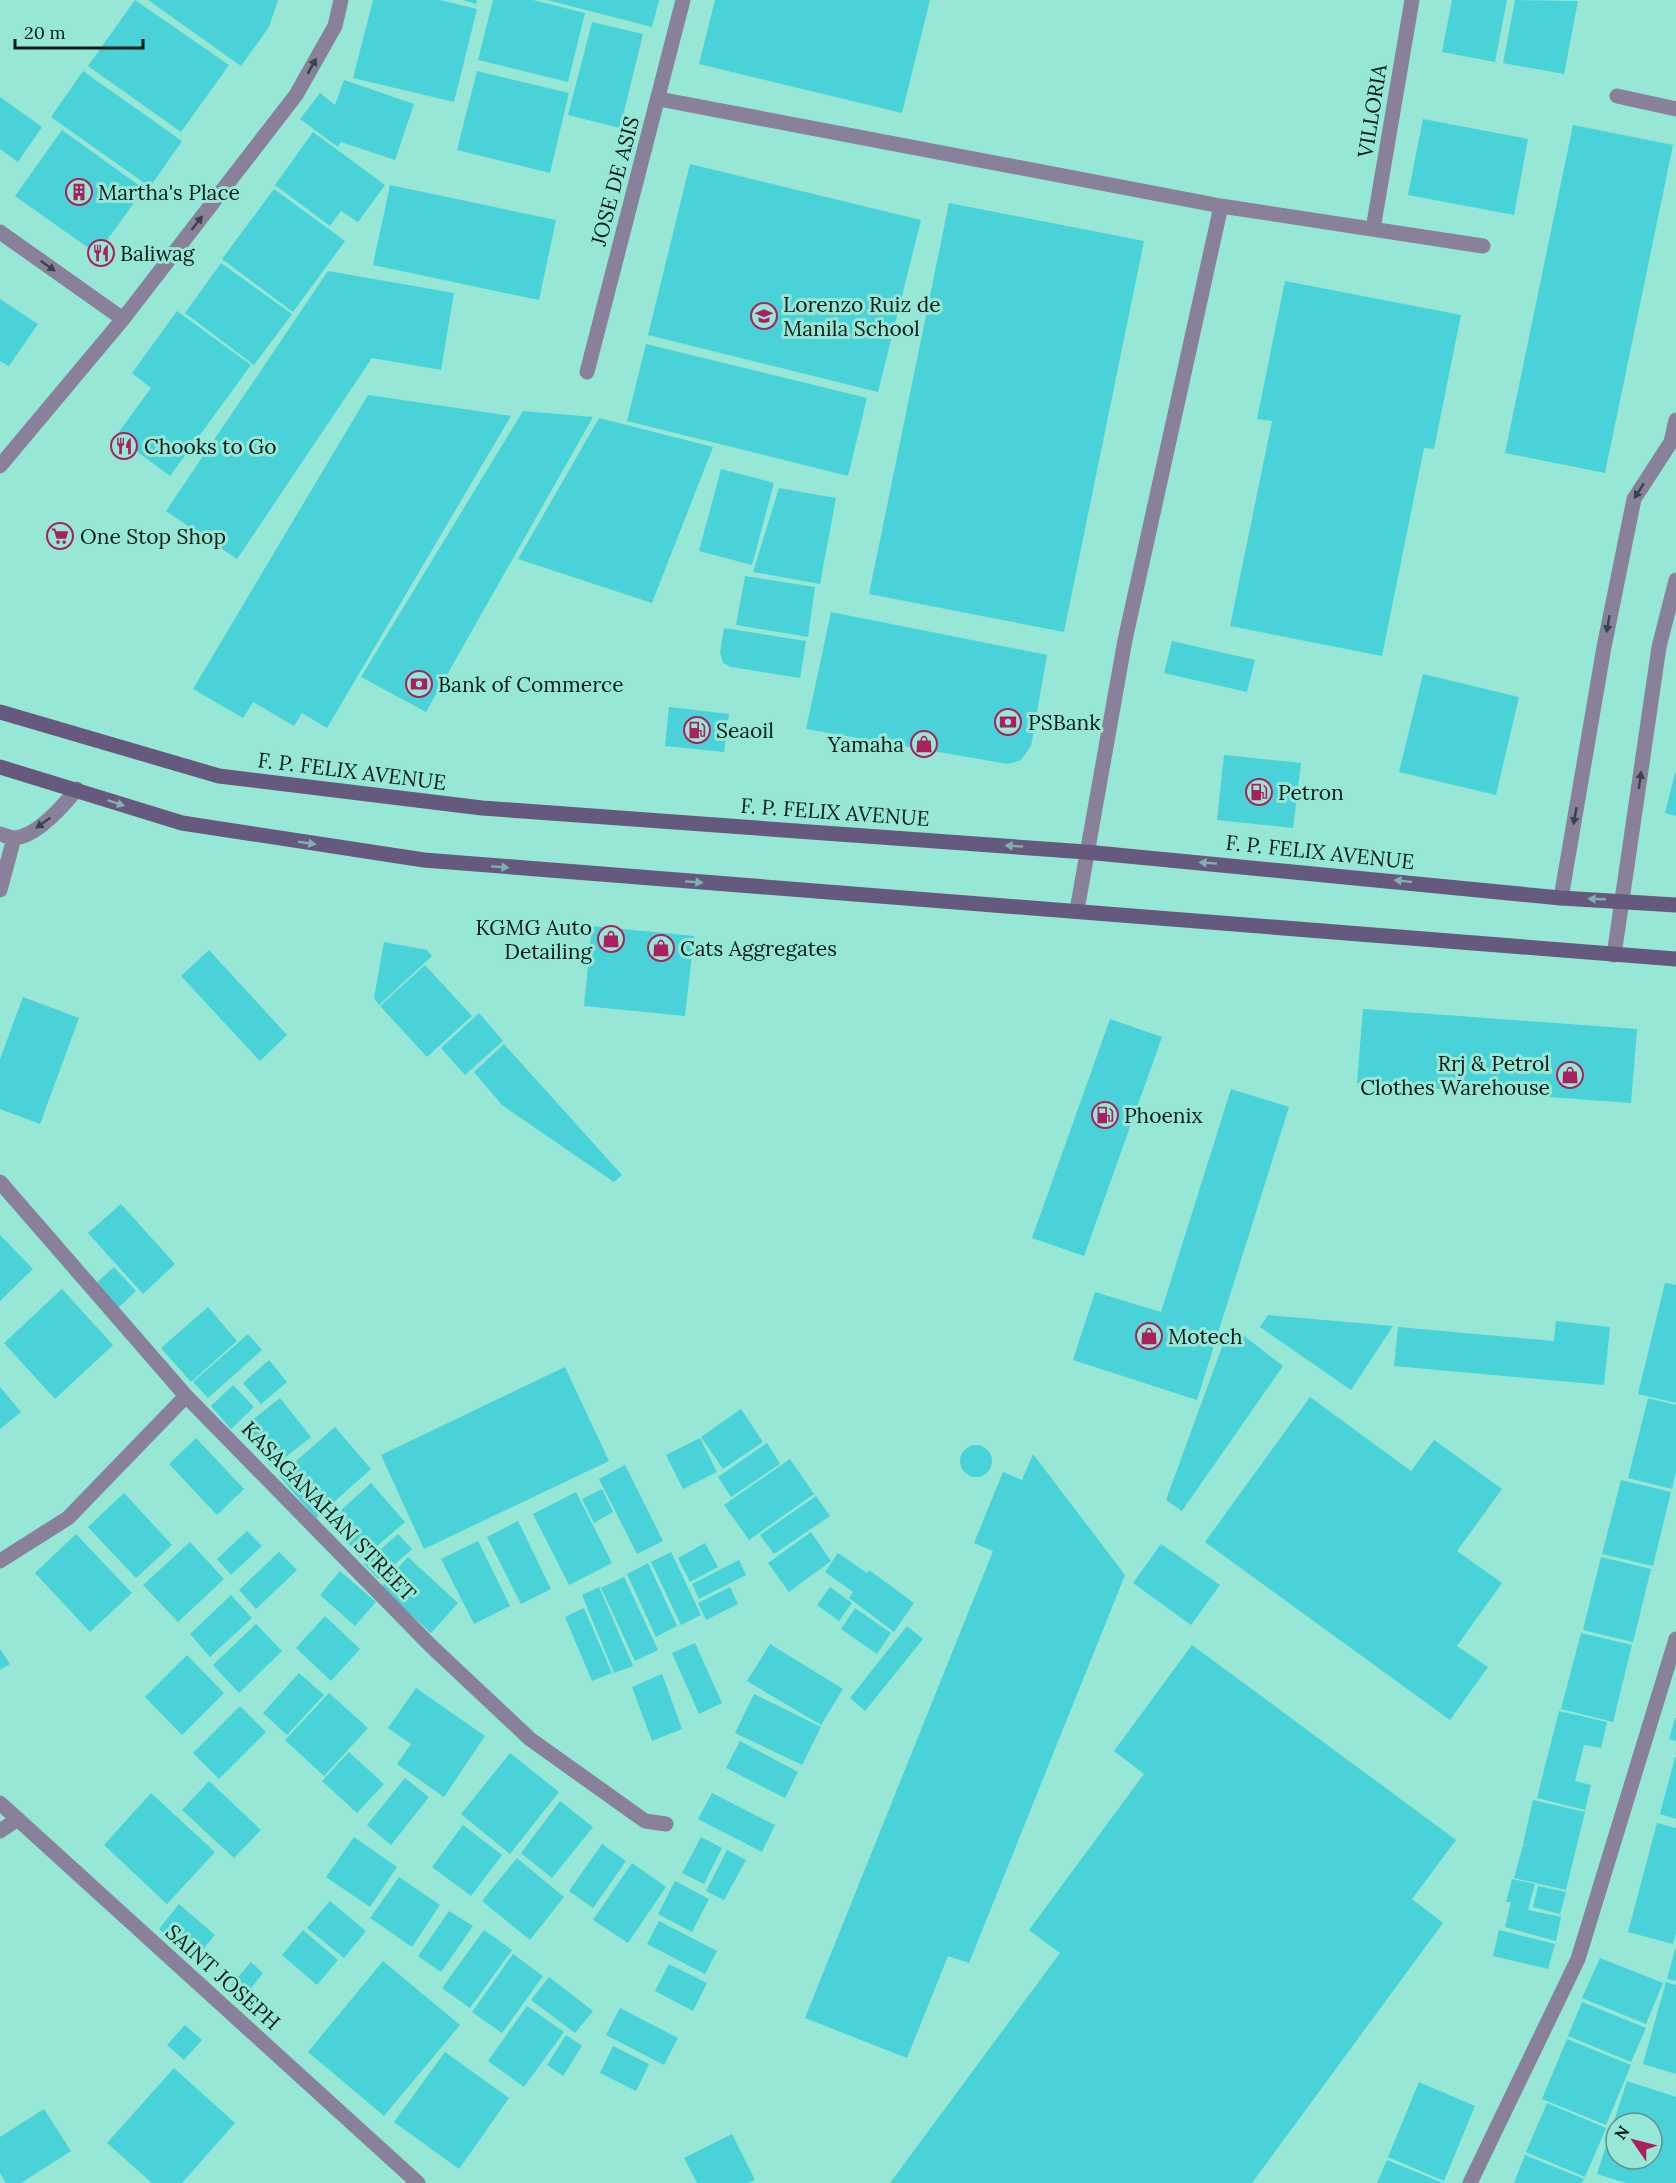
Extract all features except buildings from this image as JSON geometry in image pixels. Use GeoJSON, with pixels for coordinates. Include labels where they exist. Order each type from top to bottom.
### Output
{"type":"FeatureCollection","features":[{"type":"Feature","properties":{"kind":"main road","name":"F. P. FELIX AVENUE"},"geometry":{"type":"LineString","coordinates":[[0,712],[219,777],[482,808],[1086,852],[1561,898],[1676,905]]}},
{"type":"Feature","properties":{"kind":"main road"},"geometry":{"type":"LineString","coordinates":[[0,767],[182,823],[424,860],[1676,959]]}},
{"type":"Feature","properties":{"kind":"street"},"geometry":{"type":"LineString","coordinates":[[2,461],[123,319],[296,95],[334,26],[341,0]]}},
{"type":"Feature","properties":{"kind":"street","name":"JOSE DE ASIS"},"geometry":{"type":"LineString","coordinates":[[587,372],[683,0]]}},
{"type":"Feature","properties":{"kind":"street","name":"VILLORIA"},"geometry":{"type":"LineString","coordinates":[[1373,229],[1412,0]]}},
{"type":"Feature","properties":{"kind":"street"},"geometry":{"type":"LineString","coordinates":[[1617,96],[1676,109]]}},
{"type":"Feature","properties":{"kind":"street"},"geometry":{"type":"LineString","coordinates":[[659,99],[1221,206],[1483,246]]}},
{"type":"Feature","properties":{"kind":"street"},"geometry":{"type":"LineString","coordinates":[[1077,910],[1125,640],[1221,206]]}},
{"type":"Feature","properties":{"kind":"street"},"geometry":{"type":"LineString","coordinates":[[0,232],[123,319]]}},
{"type":"Feature","properties":{"kind":"street"},"geometry":{"type":"LineString","coordinates":[[1561,898],[1604,647],[1634,499],[1671,442],[1676,420]]}},
{"type":"Feature","properties":{"kind":"street"},"geometry":{"type":"LineString","coordinates":[[1671,442],[1676,458]]}},
{"type":"Feature","properties":{"kind":"street"},"geometry":{"type":"LineString","coordinates":[[1614,955],[1659,647],[1676,580]]}},
{"type":"Feature","properties":{"kind":"street"},"geometry":{"type":"LineString","coordinates":[[0,890],[7,836],[46,821],[77,789]]}},
{"type":"Feature","properties":{"kind":"street","name":"KASAGANAHAN STREET"},"geometry":{"type":"LineString","coordinates":[[0,1182],[186,1396],[431,1646],[530,1738],[645,1821],[666,1824]]}},
{"type":"Feature","properties":{"kind":"street"},"geometry":{"type":"LineString","coordinates":[[0,1562],[68,1518],[186,1396]]}},
{"type":"Feature","properties":{"kind":"street"},"geometry":{"type":"LineString","coordinates":[[1470,2183],[1578,1959],[1676,1640]]}},
{"type":"Feature","properties":{"kind":"street","name":"SAINT JOSEPH"},"geometry":{"type":"LineString","coordinates":[[0,1803],[418,2183]]}},
{"type":"Feature","properties":{"kind":"street"},"geometry":{"type":"LineString","coordinates":[[0,1831],[18,1819]]}},
{"type":"Feature","properties":{"kind":"place","name":"Martha's Place"},"geometry":{"type":"Point","coordinates":[79,192]}},
{"type":"Feature","properties":{"kind":"place","name":"Baliwag"},"geometry":{"type":"Point","coordinates":[101,253]}},
{"type":"Feature","properties":{"kind":"place","name":"Lorenzo Ruiz de Manila School"},"geometry":{"type":"Point","coordinates":[764,316]}},
{"type":"Feature","properties":{"kind":"place","name":"Chooks to Go"},"geometry":{"type":"Point","coordinates":[124,446]}},
{"type":"Feature","properties":{"kind":"place","name":"One Stop Shop"},"geometry":{"type":"Point","coordinates":[60,536]}},
{"type":"Feature","properties":{"kind":"place","name":"Bank of Commerce"},"geometry":{"type":"Point","coordinates":[419,684]}},
{"type":"Feature","properties":{"kind":"place","name":"PSBank"},"geometry":{"type":"Point","coordinates":[1008,722]}},
{"type":"Feature","properties":{"kind":"place","name":"Seaoil"},"geometry":{"type":"Point","coordinates":[697,730]}},
{"type":"Feature","properties":{"kind":"place","name":"Yamaha"},"geometry":{"type":"Point","coordinates":[924,744]}},
{"type":"Feature","properties":{"kind":"place","name":"Petron"},"geometry":{"type":"Point","coordinates":[1259,792]}},
{"type":"Feature","properties":{"kind":"place","name":"KGMG Auto Detailing"},"geometry":{"type":"Point","coordinates":[611,939]}},
{"type":"Feature","properties":{"kind":"place","name":"Cats Aggregates"},"geometry":{"type":"Point","coordinates":[661,948]}},
{"type":"Feature","properties":{"kind":"place","name":"Rrj & Petrol Clothes Warehouse"},"geometry":{"type":"Point","coordinates":[1570,1075]}},
{"type":"Feature","properties":{"kind":"place","name":"Phoenix"},"geometry":{"type":"Point","coordinates":[1105,1115]}},
{"type":"Feature","properties":{"kind":"place","name":"Motech"},"geometry":{"type":"Point","coordinates":[1149,1336]}}]}
